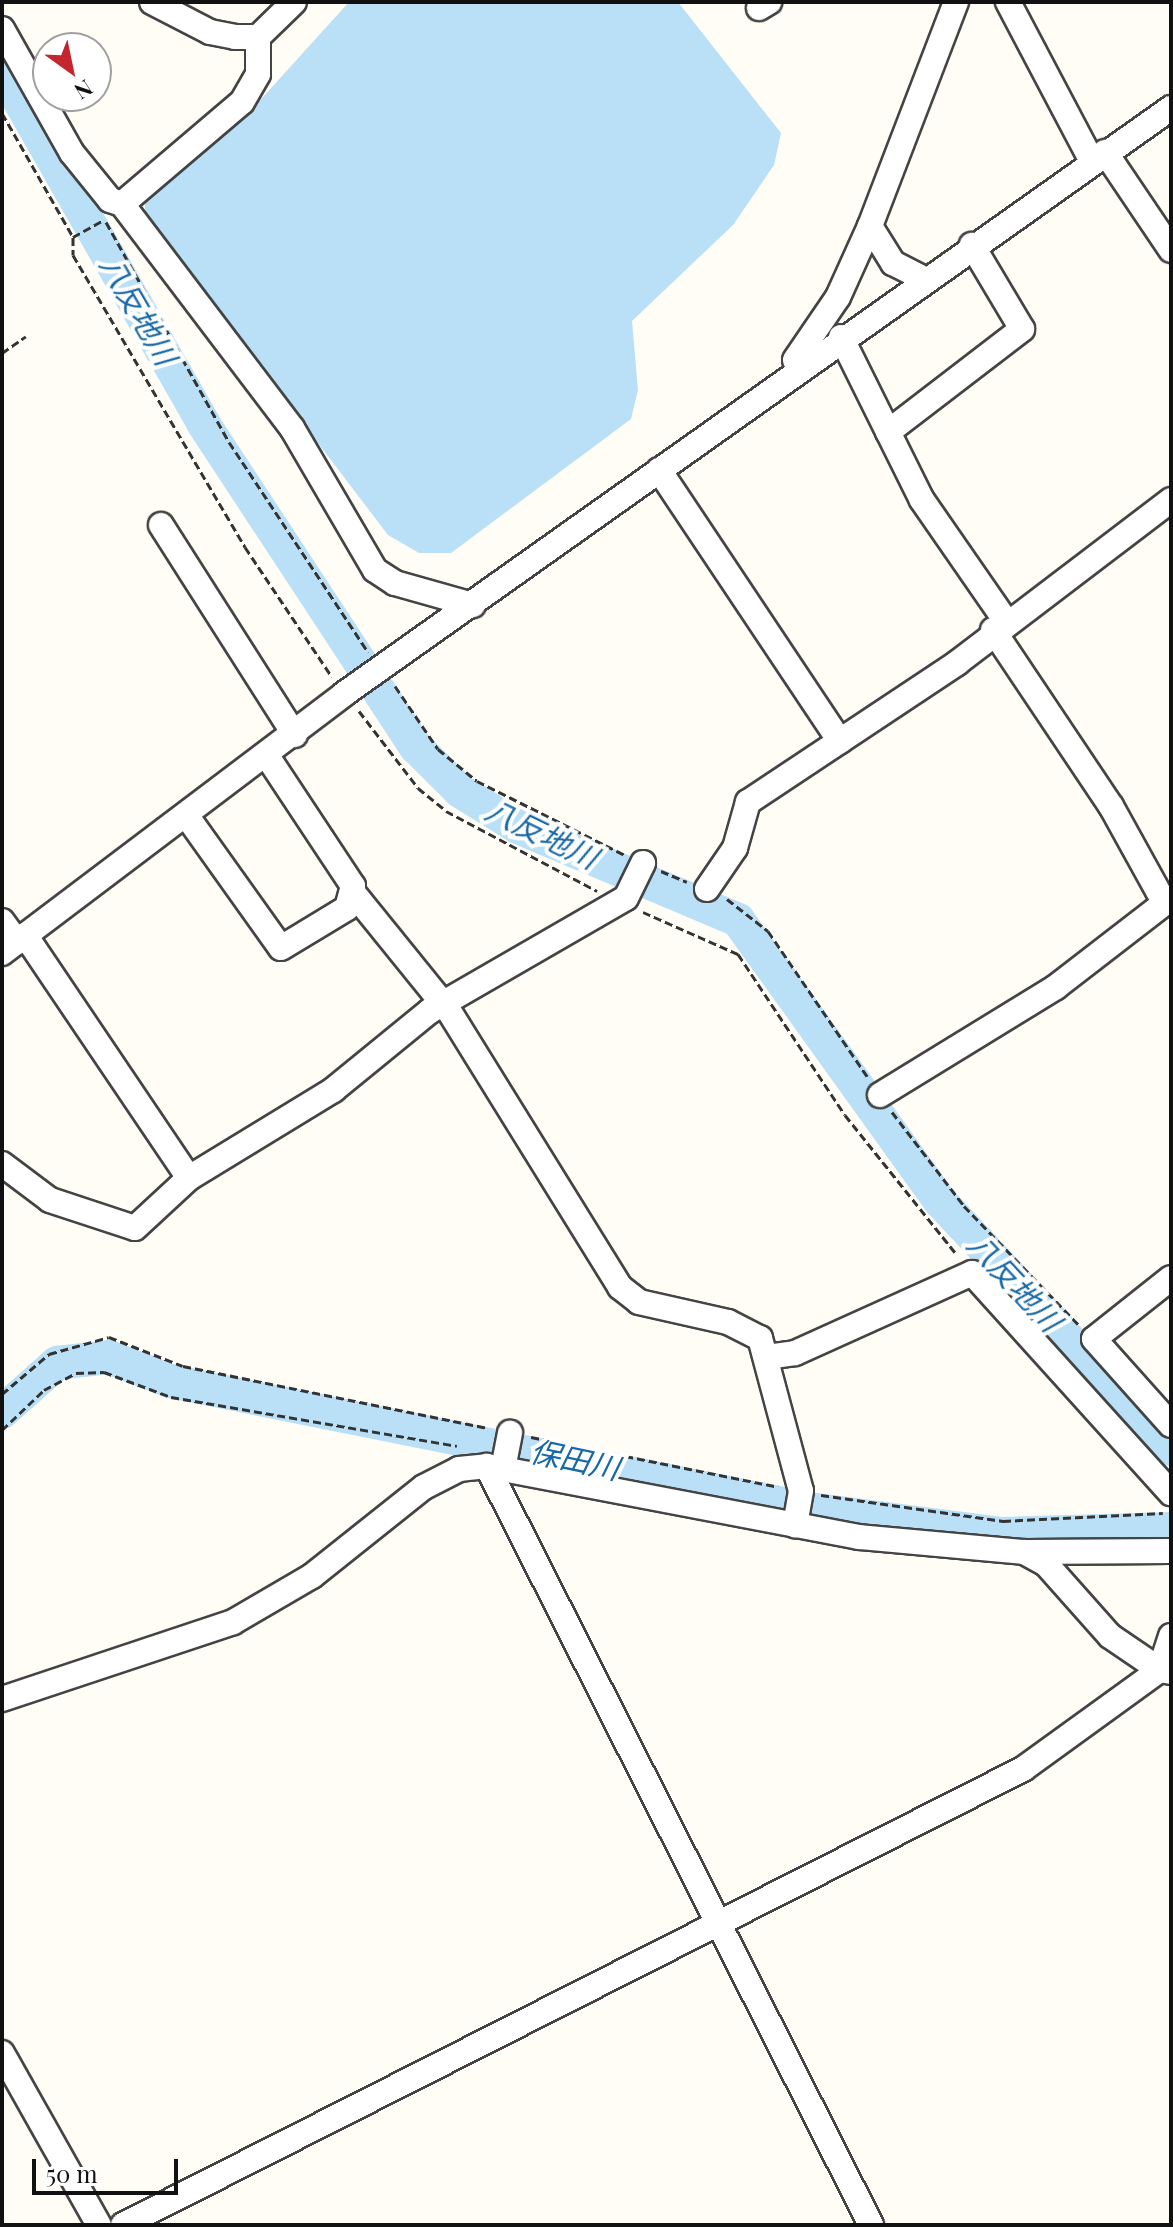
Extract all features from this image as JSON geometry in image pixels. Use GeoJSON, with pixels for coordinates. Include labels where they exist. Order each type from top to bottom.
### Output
{"type":"FeatureCollection","features":[{"type":"Feature","properties":{"kind":"street"},"geometry":{"type":"LineString","coordinates":[[152,2],[210,32],[258,37]]}},
{"type":"Feature","properties":{"kind":"street"},"geometry":{"type":"LineString","coordinates":[[110,205],[242,102],[258,74],[258,37],[294,2]]}},
{"type":"Feature","properties":{"kind":"street"},"geometry":{"type":"LineString","coordinates":[[774,384],[811,341],[870,226],[956,2]]}},
{"type":"Feature","properties":{"kind":"street"},"geometry":{"type":"LineString","coordinates":[[1008,2],[1099,157],[1171,250]]}},
{"type":"Feature","properties":{"kind":"street"},"geometry":{"type":"LineString","coordinates":[[2,29],[72,153],[110,200],[110,205],[292,428],[375,570],[395,583],[473,605]]}},
{"type":"Feature","properties":{"kind":"street"},"geometry":{"type":"LineString","coordinates":[[15,943],[295,735],[348,691],[473,605],[774,384],[1171,108]]}},
{"type":"Feature","properties":{"kind":"street"},"geometry":{"type":"LineString","coordinates":[[870,226],[893,263],[924,279]]}},
{"type":"Feature","properties":{"kind":"street"},"geometry":{"type":"LineString","coordinates":[[888,432],[1022,329],[972,245]]}},
{"type":"Feature","properties":{"kind":"street"},"geometry":{"type":"LineString","coordinates":[[841,337],[922,500],[1168,900],[1056,987],[880,1095]]}},
{"type":"Feature","properties":{"kind":"street"},"geometry":{"type":"LineString","coordinates":[[659,470],[840,741]]}},
{"type":"Feature","properties":{"kind":"street"},"geometry":{"type":"LineString","coordinates":[[707,889],[735,848],[748,802],[840,741],[1171,500]]}},
{"type":"Feature","properties":{"kind":"street"},"geometry":{"type":"LineString","coordinates":[[161,525],[295,735]]}},
{"type":"Feature","properties":{"kind":"street"},"geometry":{"type":"LineString","coordinates":[[267,756],[355,895],[443,1005],[620,1287],[639,1302],[749,1330],[767,1357],[770,1396],[798,1508]]}},
{"type":"Feature","properties":{"kind":"street"},"geometry":{"type":"LineString","coordinates":[[186,815],[281,948],[347,908],[355,895]]}},
{"type":"Feature","properties":{"kind":"street"},"geometry":{"type":"LineString","coordinates":[[2,1164],[50,1200],[135,1228],[189,1178],[333,1090],[443,1005],[634,881]]}},
{"type":"Feature","properties":{"kind":"street"},"geometry":{"type":"LineString","coordinates":[[2,921],[15,943],[189,1178]]}},
{"type":"Feature","properties":{"kind":"street"},"geometry":{"type":"LineString","coordinates":[[767,1357],[795,1353],[972,1273],[1171,1493]]}},
{"type":"Feature","properties":{"kind":"street"},"geometry":{"type":"LineString","coordinates":[[1171,1278],[1094,1339],[1171,1425]]}},
{"type":"Feature","properties":{"kind":"street"},"geometry":{"type":"LineString","coordinates":[[503,1451],[719,1925],[871,2225]]}},
{"type":"Feature","properties":{"kind":"street"},"geometry":{"type":"LineString","coordinates":[[2,1699],[233,1622],[312,1576],[424,1487],[503,1451],[1024,1552],[1171,1551]]}},
{"type":"Feature","properties":{"kind":"street"},"geometry":{"type":"LineString","coordinates":[[1024,1552],[1046,1564],[1110,1636],[1165,1671]]}},
{"type":"Feature","properties":{"kind":"street"},"geometry":{"type":"LineString","coordinates":[[123,2225],[1023,1769],[1165,1671],[1171,1636]]}},
{"type":"Feature","properties":{"kind":"street"},"geometry":{"type":"LineString","coordinates":[[2,2053],[99,2225]]}},
{"type":"Feature","properties":{"kind":"path"},"geometry":{"type":"LineString","coordinates":[[2,113],[74,237],[73,255],[245,547],[410,780],[446,811],[634,881],[707,889],[768,931],[880,1095],[964,1206],[1094,1339]]}},
{"type":"Feature","properties":{"kind":"path"},"geometry":{"type":"LineString","coordinates":[[110,205],[229,442],[363,647],[438,749],[477,781],[634,881],[738,954],[845,1115],[972,1273]]}},
{"type":"Feature","properties":{"kind":"path"},"geometry":{"type":"LineString","coordinates":[[74,237],[102,221]]}},
{"type":"Feature","properties":{"kind":"path"},"geometry":{"type":"LineString","coordinates":[[2,353],[26,336]]}},
{"type":"Feature","properties":{"kind":"path"},"geometry":{"type":"LineString","coordinates":[[2,1394],[49,1354],[109,1337],[183,1366],[503,1451],[798,1508],[1003,1521],[1171,1513]]}},
{"type":"Feature","properties":{"kind":"path"},"geometry":{"type":"LineString","coordinates":[[2,1430],[44,1390],[76,1373],[104,1372],[171,1397],[461,1446]]}},
{"type":"Feature","properties":{"kind":"water"},"geometry":{"type":"Polygon","coordinates":[[[349,2],[678,2],[781,133],[774,165],[733,225],[632,321],[638,390],[631,419],[451,553],[419,553],[388,535],[145,216],[145,197],[263,97],[349,2]]]}},
{"type":"Feature","properties":{"kind":"waterway","name":"八反地川"},"geometry":{"type":"LineString","coordinates":[[2,70],[203,423],[416,747],[460,791],[518,827],[738,920],[940,1201],[1171,1449]]}},
{"type":"Feature","properties":{"kind":"waterway","name":"保田川"},"geometry":{"type":"LineString","coordinates":[[2,1412],[57,1363],[109,1357],[170,1381],[809,1509],[1002,1534],[1171,1529]]}}]}
